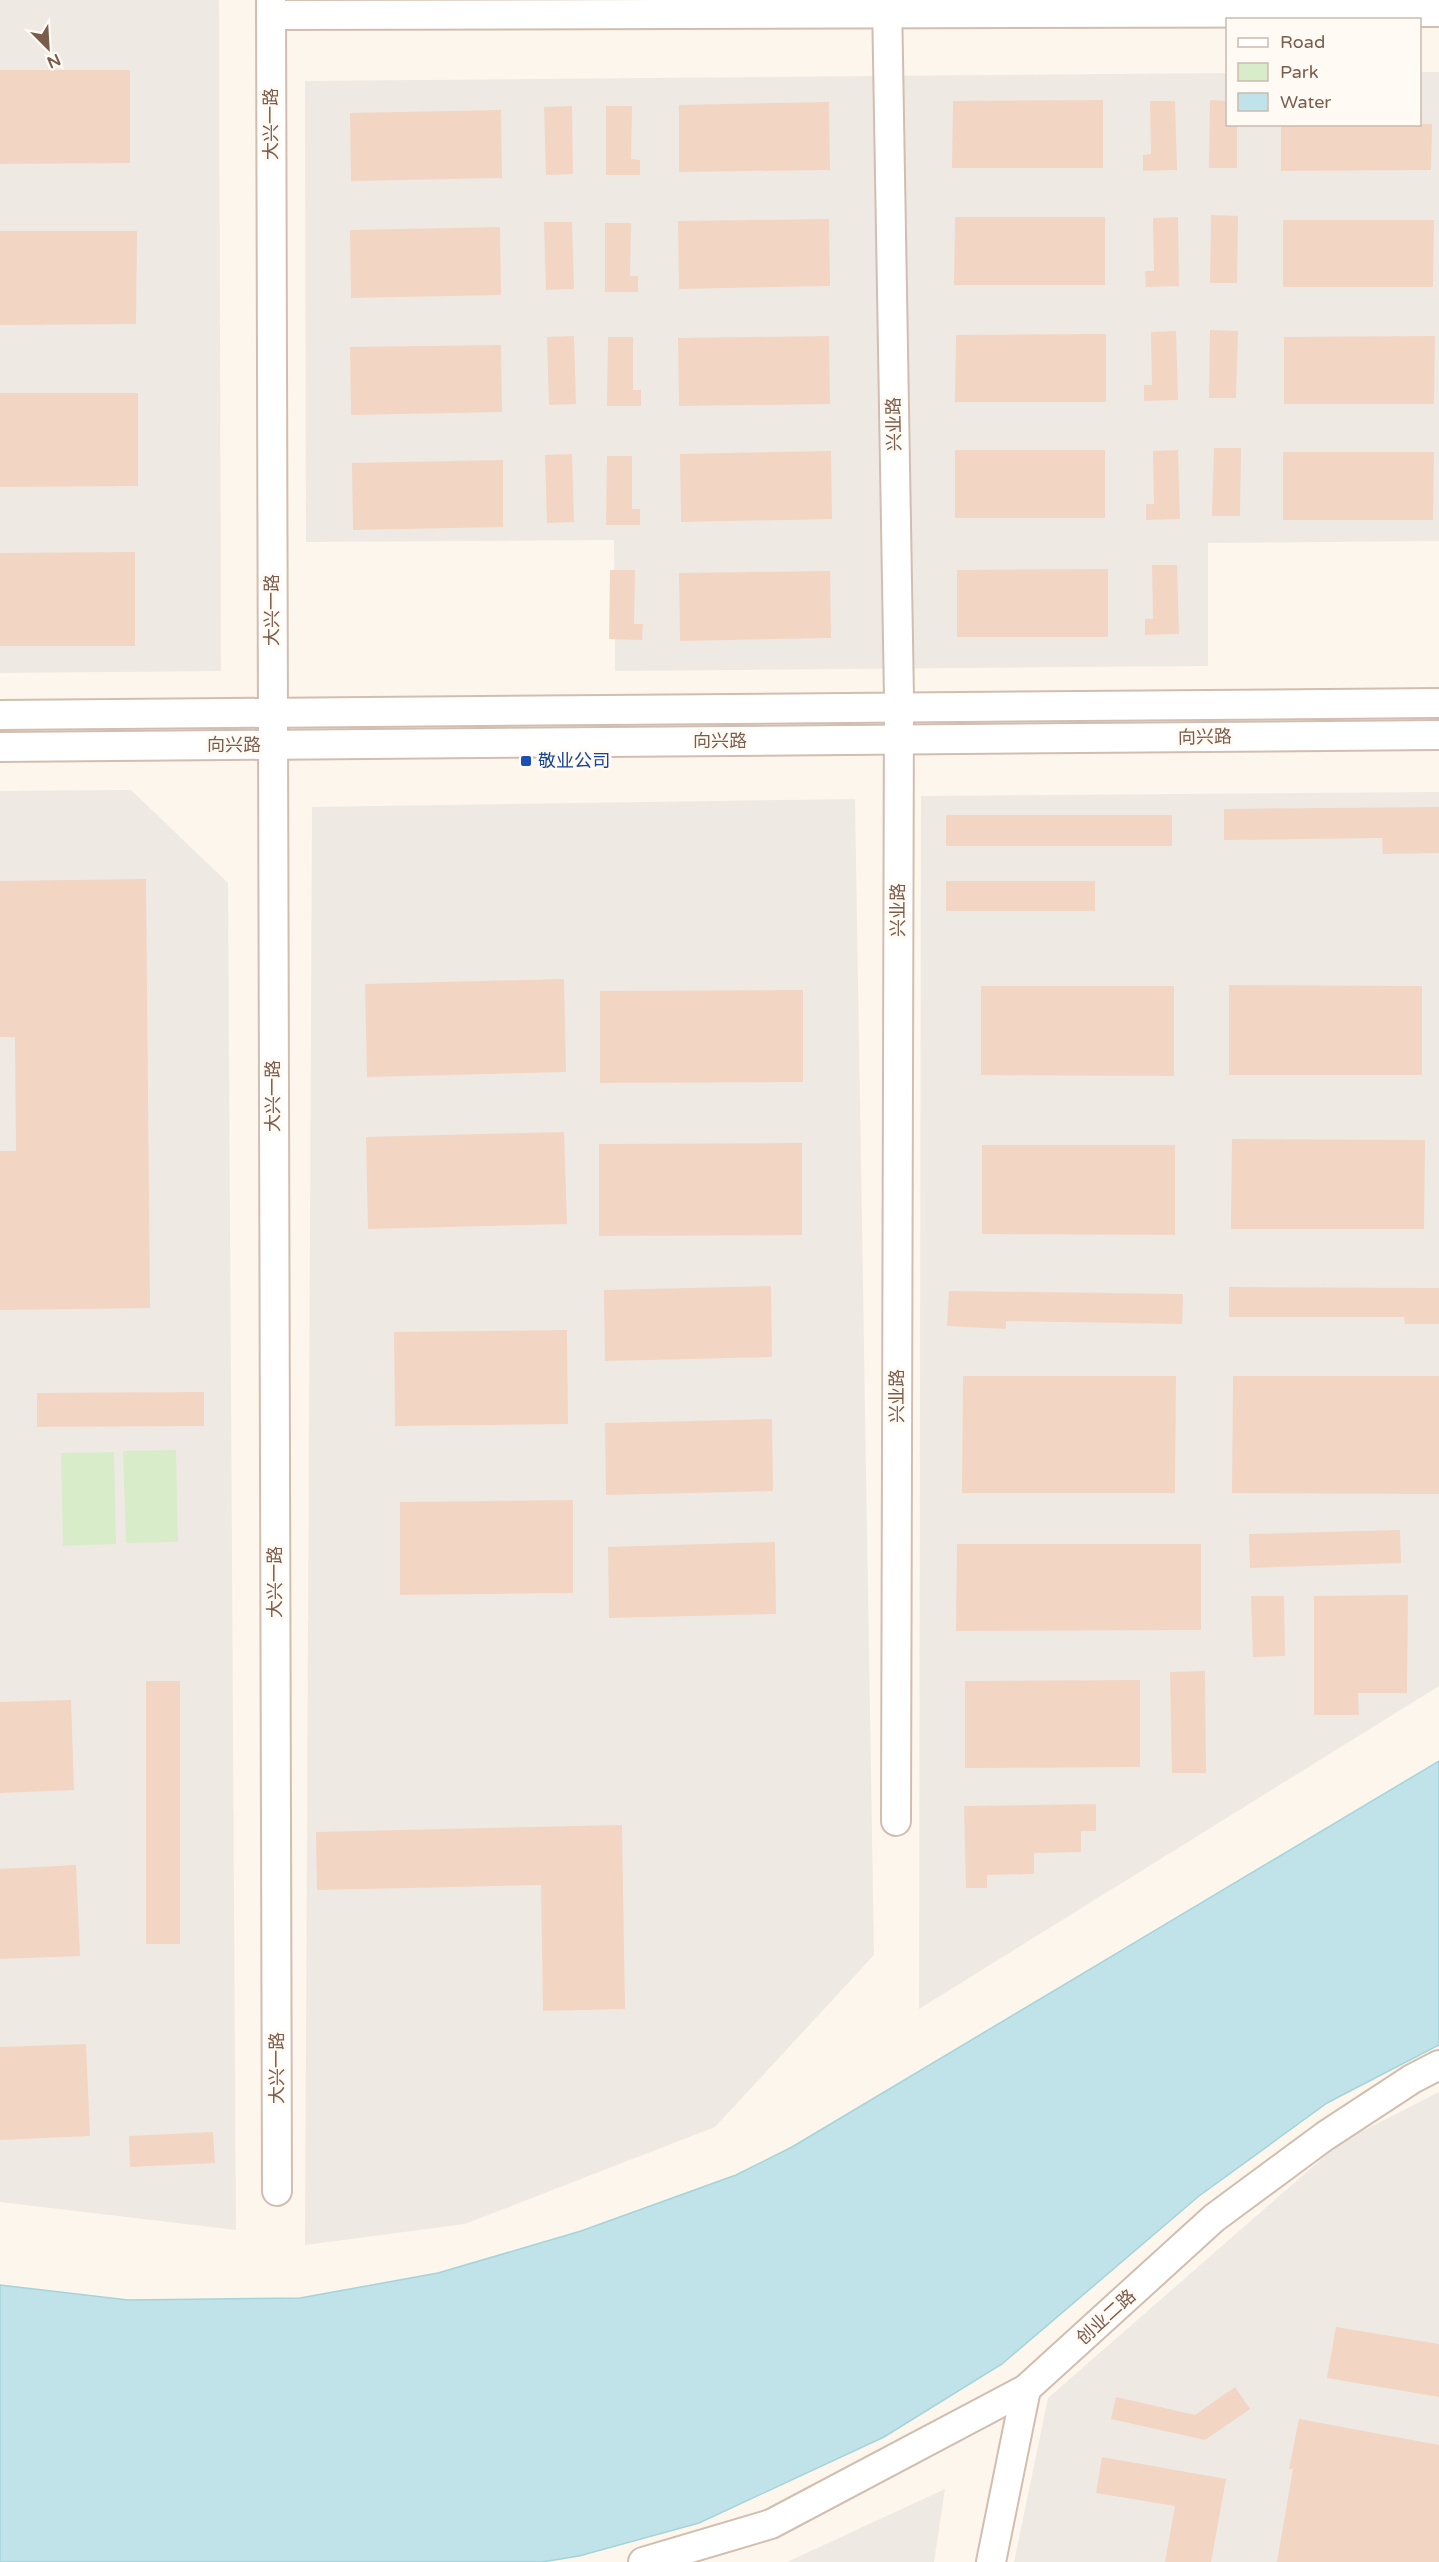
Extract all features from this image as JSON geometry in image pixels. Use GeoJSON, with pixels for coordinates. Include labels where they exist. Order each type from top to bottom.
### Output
{"type":"FeatureCollection","features":[{"type":"Feature","properties":{"kind":"street"},"geometry":{"type":"LineString","coordinates":[[271,8],[887,7],[1439,12]]}},
{"type":"Feature","properties":{"kind":"street","name":"兴业路"},"geometry":{"type":"LineString","coordinates":[[887,7],[898,708],[896,1821]]}},
{"type":"Feature","properties":{"kind":"street","name":"大兴一路"},"geometry":{"type":"LineString","coordinates":[[271,8],[277,2192]]}},
{"type":"Feature","properties":{"kind":"street","name":"向兴路"},"geometry":{"type":"LineString","coordinates":[[0,715],[1439,703]]}},
{"type":"Feature","properties":{"kind":"street","name":"向兴路"},"geometry":{"type":"LineString","coordinates":[[0,747],[1439,735]]}},
{"type":"Feature","properties":{"kind":"street","name":"创业二路"},"geometry":{"type":"LineString","coordinates":[[643,2562],[771,2524],[1026,2389],[1215,2218],[1325,2136],[1412,2079],[1439,2066]]}},
{"type":"Feature","properties":{"kind":"street"},"geometry":{"type":"LineString","coordinates":[[991,2562],[1026,2389]]}},
{"type":"Feature","properties":{"kind":"shaded area"},"geometry":{"type":"Polygon","coordinates":[[[0,0],[219,0],[221,671],[0,673],[0,0]]]}},
{"type":"Feature","properties":{"kind":"shaded area"},"geometry":{"type":"Polygon","coordinates":[[[1421,72],[1439,72],[1439,541],[1208,543],[1208,666],[615,671],[614,540],[306,542],[305,81],[1226,73],[1226,126],[1421,126],[1421,72]]]}},
{"type":"Feature","properties":{"kind":"shaded area"},"geometry":{"type":"Polygon","coordinates":[[[131,790],[228,883],[236,2230],[0,2202],[0,791],[131,790]]]}},
{"type":"Feature","properties":{"kind":"shaded area"},"geometry":{"type":"Polygon","coordinates":[[[1439,792],[1439,1686],[919,2009],[921,796],[1439,792]]]}},
{"type":"Feature","properties":{"kind":"shaded area"},"geometry":{"type":"Polygon","coordinates":[[[855,799],[874,1955],[715,2127],[465,2224],[305,2245],[312,807],[855,799]]]}},
{"type":"Feature","properties":{"kind":"shaded area"},"geometry":{"type":"Polygon","coordinates":[[[1439,2092],[1439,2562],[1014,2562],[1048,2398],[1341,2142],[1439,2092]]]}},
{"type":"Feature","properties":{"kind":"shaded area"},"geometry":{"type":"Polygon","coordinates":[[[945,2489],[934,2562],[787,2562],[945,2489]]]}},
{"type":"Feature","properties":{"kind":"green space"},"geometry":{"type":"Polygon","coordinates":[[[176,1450],[178,1542],[126,1543],[123,1451],[176,1450]]]}},
{"type":"Feature","properties":{"kind":"green space"},"geometry":{"type":"Polygon","coordinates":[[[114,1452],[116,1544],[63,1546],[61,1453],[114,1452]]]}},
{"type":"Feature","properties":{"kind":"water"},"geometry":{"type":"Polygon","coordinates":[[[1439,1761],[1439,2045],[1327,2103],[1199,2196],[1002,2364],[884,2437],[699,2523],[579,2556],[542,2562],[0,2562],[0,2285],[128,2300],[300,2298],[438,2273],[581,2231],[736,2175],[792,2147],[1439,1761]]]}},
{"type":"Feature","properties":{"kind":"building"},"geometry":{"type":"Polygon","coordinates":[[[0,70],[130,70],[130,163],[0,164],[0,70]]]}},
{"type":"Feature","properties":{"kind":"building"},"geometry":{"type":"Polygon","coordinates":[[[1103,100],[1103,168],[952,168],[953,101],[1103,100]]]}},
{"type":"Feature","properties":{"kind":"building"},"geometry":{"type":"Polygon","coordinates":[[[1210,100],[1226,101],[1226,126],[1237,126],[1237,168],[1209,168],[1210,100]]]}},
{"type":"Feature","properties":{"kind":"building"},"geometry":{"type":"Polygon","coordinates":[[[1150,101],[1175,101],[1177,170],[1143,171],[1143,155],[1151,154],[1150,101]]]}},
{"type":"Feature","properties":{"kind":"building"},"geometry":{"type":"Polygon","coordinates":[[[829,102],[830,170],[679,172],[679,105],[829,102]]]}},
{"type":"Feature","properties":{"kind":"building"},"geometry":{"type":"Polygon","coordinates":[[[572,106],[573,174],[546,175],[544,107],[572,106]]]}},
{"type":"Feature","properties":{"kind":"building"},"geometry":{"type":"Polygon","coordinates":[[[606,106],[632,106],[631,159],[640,160],[640,175],[606,175],[606,106]]]}},
{"type":"Feature","properties":{"kind":"building"},"geometry":{"type":"Polygon","coordinates":[[[501,110],[502,178],[351,181],[350,113],[501,110]]]}},
{"type":"Feature","properties":{"kind":"building"},"geometry":{"type":"Polygon","coordinates":[[[1421,124],[1432,124],[1431,170],[1281,171],[1281,126],[1421,126],[1421,124]]]}},
{"type":"Feature","properties":{"kind":"building"},"geometry":{"type":"Polygon","coordinates":[[[1211,215],[1238,216],[1237,283],[1210,283],[1211,215]]]}},
{"type":"Feature","properties":{"kind":"building"},"geometry":{"type":"Polygon","coordinates":[[[955,217],[1105,217],[1105,285],[954,285],[955,217]]]}},
{"type":"Feature","properties":{"kind":"building"},"geometry":{"type":"Polygon","coordinates":[[[1178,217],[1179,286],[1146,287],[1145,271],[1154,271],[1153,218],[1178,217]]]}},
{"type":"Feature","properties":{"kind":"building"},"geometry":{"type":"Polygon","coordinates":[[[829,219],[830,286],[679,289],[678,221],[829,219]]]}},
{"type":"Feature","properties":{"kind":"building"},"geometry":{"type":"Polygon","coordinates":[[[1283,220],[1434,220],[1433,287],[1283,287],[1283,220]]]}},
{"type":"Feature","properties":{"kind":"building"},"geometry":{"type":"Polygon","coordinates":[[[544,222],[572,222],[574,289],[546,290],[544,222]]]}},
{"type":"Feature","properties":{"kind":"building"},"geometry":{"type":"Polygon","coordinates":[[[605,223],[631,223],[630,276],[638,276],[638,292],[605,292],[605,223]]]}},
{"type":"Feature","properties":{"kind":"building"},"geometry":{"type":"Polygon","coordinates":[[[500,227],[501,295],[351,298],[350,230],[500,227]]]}},
{"type":"Feature","properties":{"kind":"building"},"geometry":{"type":"Polygon","coordinates":[[[0,231],[137,231],[136,324],[0,325],[0,231]]]}},
{"type":"Feature","properties":{"kind":"building"},"geometry":{"type":"Polygon","coordinates":[[[1210,330],[1238,331],[1236,398],[1209,398],[1210,330]]]}},
{"type":"Feature","properties":{"kind":"building"},"geometry":{"type":"Polygon","coordinates":[[[1176,331],[1178,400],[1144,401],[1144,385],[1152,385],[1151,332],[1176,331]]]}},
{"type":"Feature","properties":{"kind":"building"},"geometry":{"type":"Polygon","coordinates":[[[1106,334],[1106,402],[955,402],[956,335],[1106,334]]]}},
{"type":"Feature","properties":{"kind":"building"},"geometry":{"type":"Polygon","coordinates":[[[574,336],[576,404],[549,405],[547,337],[574,336]]]}},
{"type":"Feature","properties":{"kind":"building"},"geometry":{"type":"Polygon","coordinates":[[[829,336],[830,404],[679,406],[678,338],[829,336]]]}},
{"type":"Feature","properties":{"kind":"building"},"geometry":{"type":"Polygon","coordinates":[[[1435,336],[1434,404],[1284,404],[1284,337],[1435,336]]]}},
{"type":"Feature","properties":{"kind":"building"},"geometry":{"type":"Polygon","coordinates":[[[608,337],[633,337],[633,390],[641,390],[641,406],[607,406],[608,337]]]}},
{"type":"Feature","properties":{"kind":"building"},"geometry":{"type":"Polygon","coordinates":[[[501,345],[502,412],[351,415],[350,347],[501,345]]]}},
{"type":"Feature","properties":{"kind":"building"},"geometry":{"type":"Polygon","coordinates":[[[0,393],[138,393],[138,486],[0,487],[0,393]]]}},
{"type":"Feature","properties":{"kind":"building"},"geometry":{"type":"Polygon","coordinates":[[[1214,448],[1241,448],[1240,516],[1212,516],[1214,448]]]}},
{"type":"Feature","properties":{"kind":"building"},"geometry":{"type":"Polygon","coordinates":[[[955,450],[1105,450],[1105,518],[955,518],[955,450]]]}},
{"type":"Feature","properties":{"kind":"building"},"geometry":{"type":"Polygon","coordinates":[[[1178,450],[1180,519],[1146,520],[1146,504],[1154,504],[1153,451],[1178,450]]]}},
{"type":"Feature","properties":{"kind":"building"},"geometry":{"type":"Polygon","coordinates":[[[831,451],[832,519],[681,522],[680,454],[831,451]]]}},
{"type":"Feature","properties":{"kind":"building"},"geometry":{"type":"Polygon","coordinates":[[[1283,452],[1434,452],[1433,520],[1283,520],[1283,452]]]}},
{"type":"Feature","properties":{"kind":"building"},"geometry":{"type":"Polygon","coordinates":[[[572,454],[574,522],[547,523],[545,455],[572,454]]]}},
{"type":"Feature","properties":{"kind":"building"},"geometry":{"type":"Polygon","coordinates":[[[607,456],[632,456],[632,509],[640,509],[640,525],[606,525],[607,456]]]}},
{"type":"Feature","properties":{"kind":"building"},"geometry":{"type":"Polygon","coordinates":[[[503,460],[503,527],[353,530],[352,463],[503,460]]]}},
{"type":"Feature","properties":{"kind":"building"},"geometry":{"type":"Polygon","coordinates":[[[135,552],[135,646],[0,646],[0,553],[135,552]]]}},
{"type":"Feature","properties":{"kind":"building"},"geometry":{"type":"Polygon","coordinates":[[[1152,565],[1177,565],[1179,634],[1145,635],[1145,619],[1153,619],[1152,565]]]}},
{"type":"Feature","properties":{"kind":"building"},"geometry":{"type":"Polygon","coordinates":[[[1108,569],[1108,637],[957,637],[957,570],[1108,569]]]}},
{"type":"Feature","properties":{"kind":"building"},"geometry":{"type":"Polygon","coordinates":[[[610,570],[635,570],[634,624],[643,624],[642,640],[609,639],[610,570]]]}},
{"type":"Feature","properties":{"kind":"building"},"geometry":{"type":"Polygon","coordinates":[[[830,571],[831,638],[680,641],[679,573],[830,571]]]}},
{"type":"Feature","properties":{"kind":"building"},"geometry":{"type":"Polygon","coordinates":[[[1439,807],[1439,853],[1383,854],[1382,838],[1224,840],[1224,809],[1439,807]]]}},
{"type":"Feature","properties":{"kind":"building"},"geometry":{"type":"Polygon","coordinates":[[[946,815],[1172,815],[1172,846],[946,846],[946,815]]]}},
{"type":"Feature","properties":{"kind":"building"},"geometry":{"type":"Polygon","coordinates":[[[146,879],[150,1308],[0,1310],[0,1151],[16,1151],[15,1037],[0,1037],[0,881],[146,879]]]}},
{"type":"Feature","properties":{"kind":"building"},"geometry":{"type":"Polygon","coordinates":[[[946,881],[1095,881],[1095,911],[946,911],[946,881]]]}},
{"type":"Feature","properties":{"kind":"building"},"geometry":{"type":"Polygon","coordinates":[[[564,979],[566,1072],[367,1077],[365,984],[564,979]]]}},
{"type":"Feature","properties":{"kind":"building"},"geometry":{"type":"Polygon","coordinates":[[[1229,985],[1422,986],[1422,1075],[1229,1075],[1229,985]]]}},
{"type":"Feature","properties":{"kind":"building"},"geometry":{"type":"Polygon","coordinates":[[[981,986],[1174,986],[1174,1076],[981,1075],[981,986]]]}},
{"type":"Feature","properties":{"kind":"building"},"geometry":{"type":"Polygon","coordinates":[[[803,990],[803,1082],[600,1083],[600,991],[803,990]]]}},
{"type":"Feature","properties":{"kind":"building"},"geometry":{"type":"Polygon","coordinates":[[[564,1132],[567,1224],[368,1229],[366,1137],[564,1132]]]}},
{"type":"Feature","properties":{"kind":"building"},"geometry":{"type":"Polygon","coordinates":[[[1232,1139],[1425,1140],[1424,1229],[1231,1229],[1232,1139]]]}},
{"type":"Feature","properties":{"kind":"building"},"geometry":{"type":"Polygon","coordinates":[[[802,1143],[802,1235],[599,1236],[599,1144],[802,1143]]]}},
{"type":"Feature","properties":{"kind":"building"},"geometry":{"type":"Polygon","coordinates":[[[982,1145],[1175,1145],[1175,1235],[982,1234],[982,1145]]]}},
{"type":"Feature","properties":{"kind":"building"},"geometry":{"type":"Polygon","coordinates":[[[771,1286],[772,1357],[605,1361],[604,1290],[771,1286]]]}},
{"type":"Feature","properties":{"kind":"building"},"geometry":{"type":"Polygon","coordinates":[[[1229,1287],[1439,1288],[1439,1324],[1405,1324],[1404,1317],[1229,1317],[1229,1287]]]}},
{"type":"Feature","properties":{"kind":"building"},"geometry":{"type":"Polygon","coordinates":[[[949,1291],[1183,1294],[1182,1324],[1006,1321],[1006,1329],[947,1326],[949,1291]]]}},
{"type":"Feature","properties":{"kind":"building"},"geometry":{"type":"Polygon","coordinates":[[[567,1330],[568,1424],[395,1426],[394,1332],[567,1330]]]}},
{"type":"Feature","properties":{"kind":"building"},"geometry":{"type":"Polygon","coordinates":[[[963,1376],[1176,1376],[1175,1493],[962,1493],[963,1376]]]}},
{"type":"Feature","properties":{"kind":"building"},"geometry":{"type":"Polygon","coordinates":[[[1233,1376],[1439,1376],[1439,1494],[1232,1493],[1233,1376]]]}},
{"type":"Feature","properties":{"kind":"building"},"geometry":{"type":"Polygon","coordinates":[[[204,1392],[204,1426],[37,1427],[37,1393],[204,1392]]]}},
{"type":"Feature","properties":{"kind":"building"},"geometry":{"type":"Polygon","coordinates":[[[772,1419],[773,1491],[606,1495],[605,1423],[772,1419]]]}},
{"type":"Feature","properties":{"kind":"building"},"geometry":{"type":"Polygon","coordinates":[[[573,1500],[573,1593],[400,1595],[400,1502],[573,1500]]]}},
{"type":"Feature","properties":{"kind":"building"},"geometry":{"type":"Polygon","coordinates":[[[1400,1530],[1401,1563],[1250,1568],[1249,1534],[1400,1530]]]}},
{"type":"Feature","properties":{"kind":"building"},"geometry":{"type":"Polygon","coordinates":[[[775,1542],[776,1614],[609,1618],[608,1547],[775,1542]]]}},
{"type":"Feature","properties":{"kind":"building"},"geometry":{"type":"Polygon","coordinates":[[[957,1544],[1201,1544],[1201,1630],[956,1631],[957,1544]]]}},
{"type":"Feature","properties":{"kind":"building"},"geometry":{"type":"Polygon","coordinates":[[[1408,1595],[1407,1693],[1358,1693],[1359,1715],[1314,1715],[1314,1596],[1408,1595]]]}},
{"type":"Feature","properties":{"kind":"building"},"geometry":{"type":"Polygon","coordinates":[[[1251,1596],[1284,1596],[1285,1656],[1253,1657],[1251,1596]]]}},
{"type":"Feature","properties":{"kind":"building"},"geometry":{"type":"Polygon","coordinates":[[[1205,1671],[1206,1773],[1172,1773],[1170,1672],[1205,1671]]]}},
{"type":"Feature","properties":{"kind":"building"},"geometry":{"type":"Polygon","coordinates":[[[1140,1680],[1140,1767],[965,1768],[965,1681],[1140,1680]]]}},
{"type":"Feature","properties":{"kind":"building"},"geometry":{"type":"Polygon","coordinates":[[[146,1681],[180,1681],[180,1944],[146,1944],[146,1681]]]}},
{"type":"Feature","properties":{"kind":"building"},"geometry":{"type":"Polygon","coordinates":[[[71,1700],[74,1790],[0,1793],[0,1702],[71,1700]]]}},
{"type":"Feature","properties":{"kind":"building"},"geometry":{"type":"Polygon","coordinates":[[[1096,1804],[1096,1831],[1081,1831],[1081,1852],[1034,1853],[1034,1874],[987,1875],[987,1888],[966,1888],[964,1806],[1096,1804]]]}},
{"type":"Feature","properties":{"kind":"building"},"geometry":{"type":"Polygon","coordinates":[[[622,1825],[625,2009],[543,2011],[541,1885],[317,1890],[316,1832],[622,1825]]]}},
{"type":"Feature","properties":{"kind":"building"},"geometry":{"type":"Polygon","coordinates":[[[76,1865],[80,1956],[0,1959],[0,1869],[76,1865]]]}},
{"type":"Feature","properties":{"kind":"building"},"geometry":{"type":"Polygon","coordinates":[[[86,2044],[90,2136],[0,2140],[0,2047],[86,2044]]]}},
{"type":"Feature","properties":{"kind":"building"},"geometry":{"type":"Polygon","coordinates":[[[213,2132],[215,2163],[130,2167],[129,2136],[213,2132]]]}},
{"type":"Feature","properties":{"kind":"building"},"geometry":{"type":"Polygon","coordinates":[[[1336,2327],[1439,2344],[1439,2397],[1327,2378],[1336,2327]]]}},
{"type":"Feature","properties":{"kind":"building"},"geometry":{"type":"Polygon","coordinates":[[[1235,2387],[1250,2409],[1205,2440],[1111,2419],[1116,2397],[1195,2415],[1235,2387]]]}},
{"type":"Feature","properties":{"kind":"building"},"geometry":{"type":"Polygon","coordinates":[[[1299,2419],[1439,2445],[1439,2562],[1277,2562],[1293,2469],[1289,2469],[1299,2419]]]}},
{"type":"Feature","properties":{"kind":"building"},"geometry":{"type":"Polygon","coordinates":[[[1102,2457],[1226,2479],[1211,2562],[1165,2562],[1175,2506],[1096,2493],[1102,2457]]]}},
{"type":"Feature","properties":{"kind":"place","name":"敬业公司"},"geometry":{"type":"Point","coordinates":[526,761]}}]}
